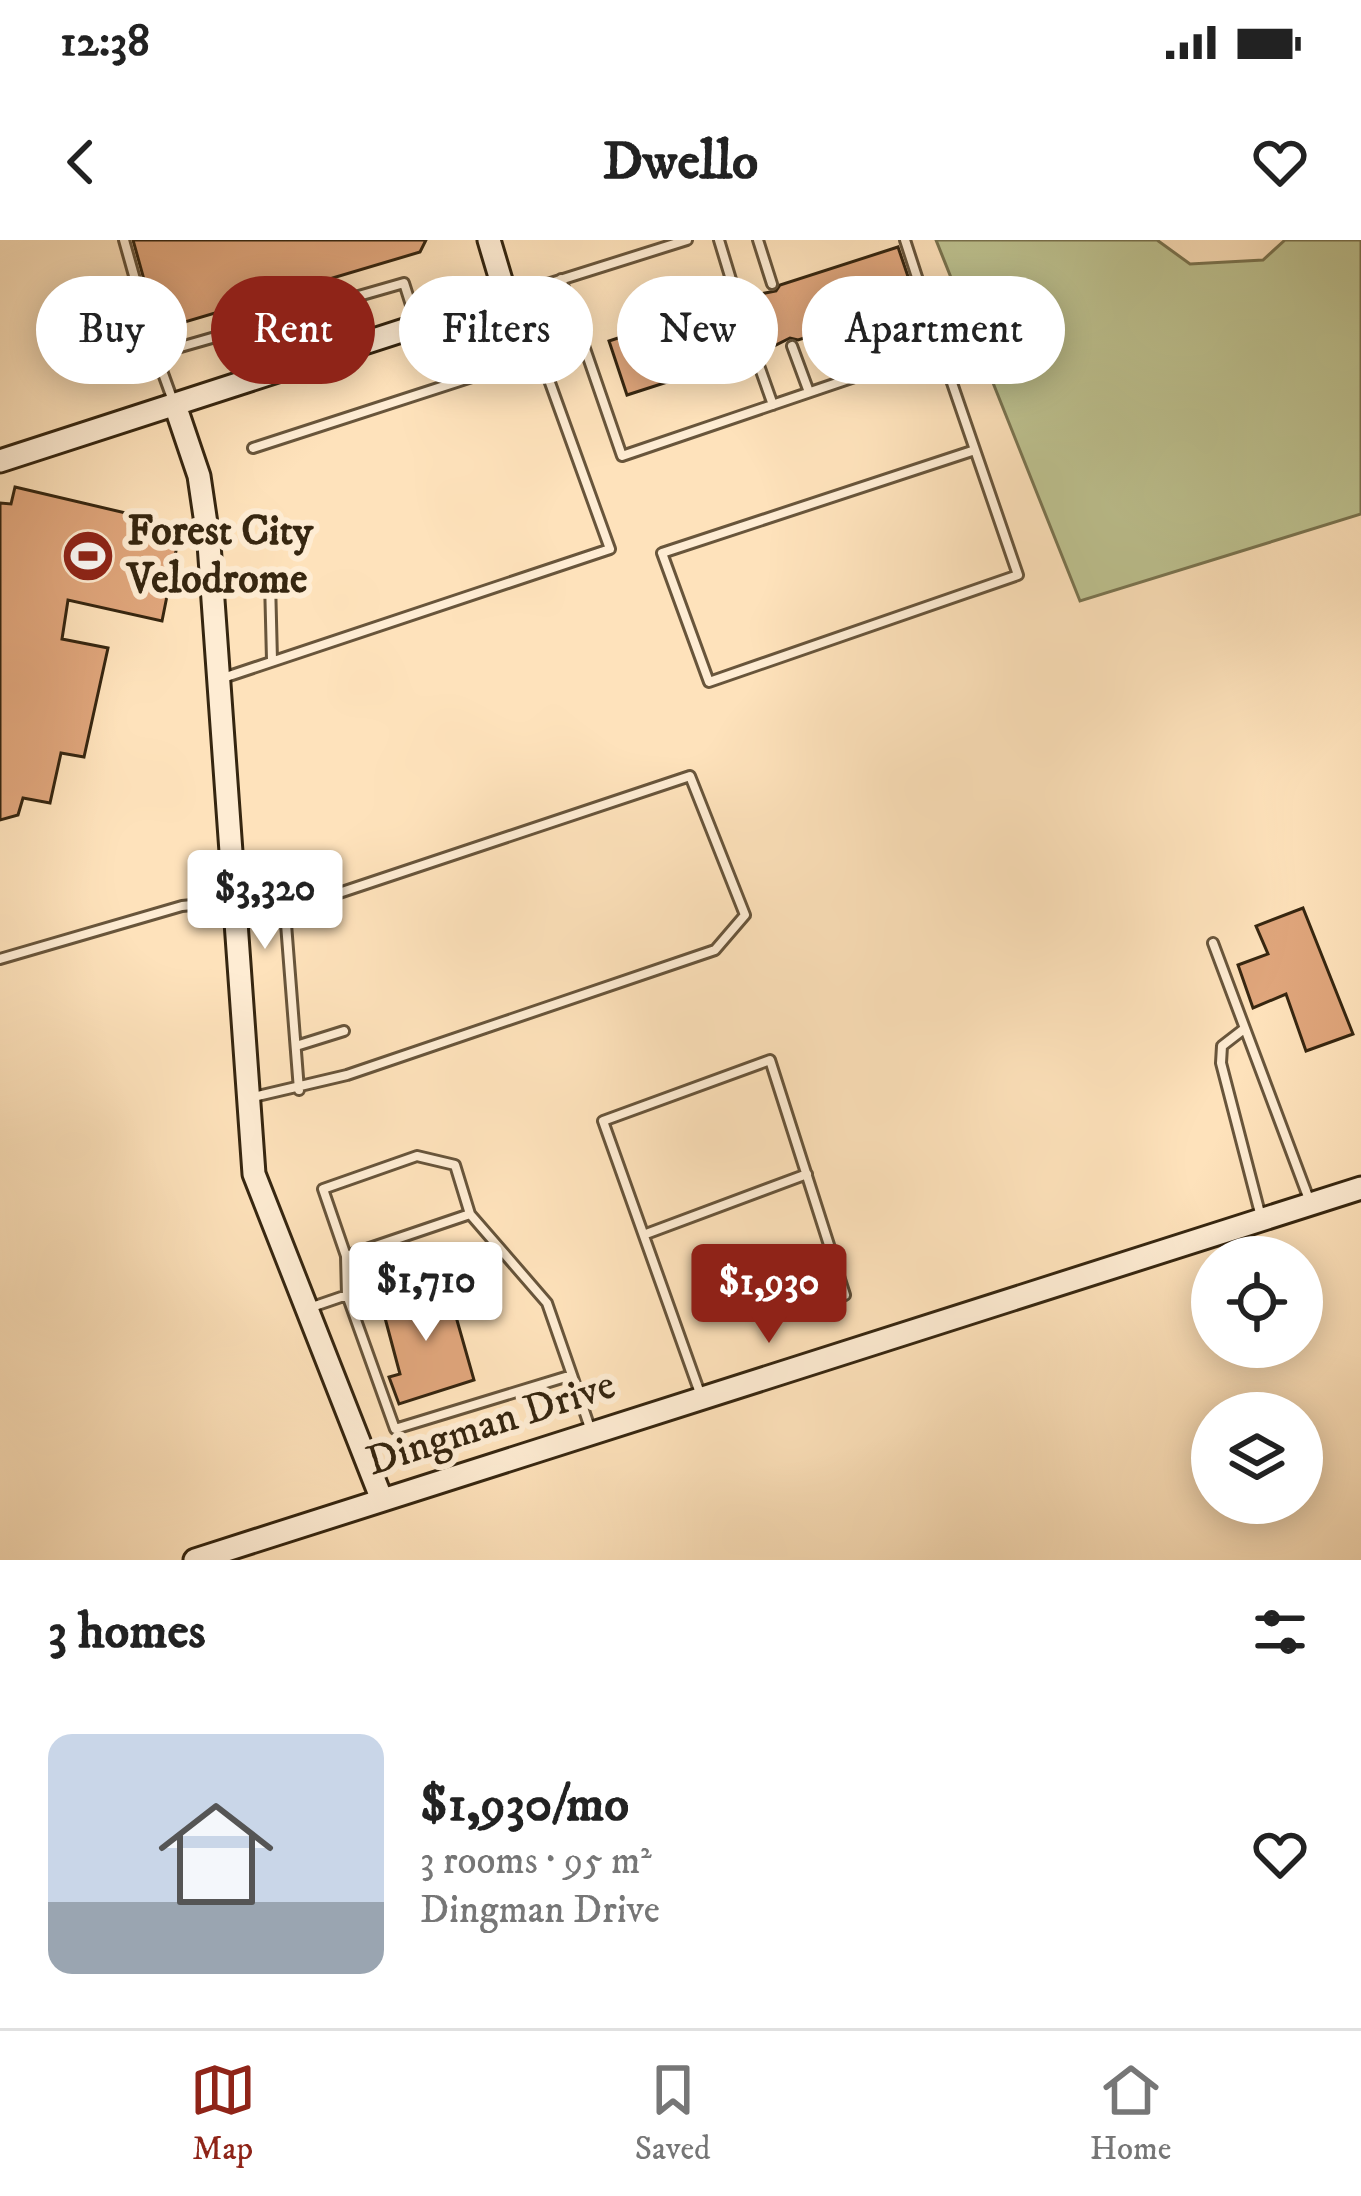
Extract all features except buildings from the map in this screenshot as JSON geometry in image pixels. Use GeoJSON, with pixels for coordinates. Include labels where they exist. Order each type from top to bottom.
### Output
{"type":"FeatureCollection","features":[{"type":"Feature","properties":{"kind":"street"},"geometry":{"type":"LineString","coordinates":[[489,240],[500,276]]}},
{"type":"Feature","properties":{"kind":"street"},"geometry":{"type":"LineString","coordinates":[[0,461],[399,332]]}},
{"type":"Feature","properties":{"kind":"street"},"geometry":{"type":"LineString","coordinates":[[175,405],[206,509],[247,1099],[260,1195],[382,1500]]}},
{"type":"Feature","properties":{"kind":"street","name":"Dingman Drive"},"geometry":{"type":"LineString","coordinates":[[194,1560],[1361,1188]]}},
{"type":"Feature","properties":{"kind":"lane"},"geometry":{"type":"LineString","coordinates":[[124,240],[134,276]]}},
{"type":"Feature","properties":{"kind":"lane"},"geometry":{"type":"LineString","coordinates":[[571,276],[687,240]]}},
{"type":"Feature","properties":{"kind":"lane"},"geometry":{"type":"LineString","coordinates":[[719,240],[730,276]]}},
{"type":"Feature","properties":{"kind":"lane"},"geometry":{"type":"LineString","coordinates":[[758,240],[769,276]]}},
{"type":"Feature","properties":{"kind":"lane"},"geometry":{"type":"LineString","coordinates":[[905,240],[917,276]]}},
{"type":"Feature","properties":{"kind":"lane"},"geometry":{"type":"LineString","coordinates":[[187,345],[399,284]]}},
{"type":"Feature","properties":{"kind":"lane"},"geometry":{"type":"LineString","coordinates":[[792,346],[809,392]]}},
{"type":"Feature","properties":{"kind":"lane"},"geometry":{"type":"LineString","coordinates":[[593,372],[622,456],[833,384]]}},
{"type":"Feature","properties":{"kind":"lane"},"geometry":{"type":"LineString","coordinates":[[167,384],[175,405]]}},
{"type":"Feature","properties":{"kind":"lane"},"geometry":{"type":"LineString","coordinates":[[253,448],[451,384]]}},
{"type":"Feature","properties":{"kind":"lane"},"geometry":{"type":"LineString","coordinates":[[216,680],[610,548],[551,384]]}},
{"type":"Feature","properties":{"kind":"lane"},"geometry":{"type":"LineString","coordinates":[[765,384],[772,405]]}},
{"type":"Feature","properties":{"kind":"lane"},"geometry":{"type":"LineString","coordinates":[[952,384],[1018,575],[710,682],[662,554],[975,450]]}},
{"type":"Feature","properties":{"kind":"lane"},"geometry":{"type":"LineString","coordinates":[[270,581],[272,660]]}},
{"type":"Feature","properties":{"kind":"lane"},"geometry":{"type":"LineString","coordinates":[[0,959],[182,906],[233,901],[258,914],[285,911],[690,776],[745,915],[716,950],[347,1075],[247,1099]]}},
{"type":"Feature","properties":{"kind":"lane"},"geometry":{"type":"LineString","coordinates":[[285,911],[299,1090]]}},
{"type":"Feature","properties":{"kind":"lane"},"geometry":{"type":"LineString","coordinates":[[1213,943],[1310,1204]]}},
{"type":"Feature","properties":{"kind":"lane"},"geometry":{"type":"LineString","coordinates":[[1244,1030],[1222,1046],[1221,1063],[1261,1219]]}},
{"type":"Feature","properties":{"kind":"lane"},"geometry":{"type":"LineString","coordinates":[[296,1046],[344,1031]]}},
{"type":"Feature","properties":{"kind":"lane"},"geometry":{"type":"LineString","coordinates":[[702,1398],[604,1120],[770,1060],[845,1295]]}},
{"type":"Feature","properties":{"kind":"lane"},"geometry":{"type":"LineString","coordinates":[[572,1375],[395,1429],[347,1295],[346,1256],[322,1189],[417,1156],[455,1165],[470,1214],[548,1303],[592,1433]]}},
{"type":"Feature","properties":{"kind":"lane"},"geometry":{"type":"LineString","coordinates":[[646,1234],[807,1174]]}},
{"type":"Feature","properties":{"kind":"lane"},"geometry":{"type":"LineString","coordinates":[[346,1256],[470,1214]]}},
{"type":"Feature","properties":{"kind":"lane"},"geometry":{"type":"LineString","coordinates":[[305,1309],[347,1295]]}},
{"type":"Feature","properties":{"kind":"green space"},"geometry":{"type":"Polygon","coordinates":[[[936,240],[1157,240],[1190,264],[1263,260],[1285,240],[1361,240],[1361,514],[1080,601],[993,384],[1065,384],[1065,276],[950,276],[936,240]]]}},
{"type":"Feature","properties":{"kind":"place","name":"Forest City Velodrome"},"geometry":{"type":"Point","coordinates":[88,556]}}]}
